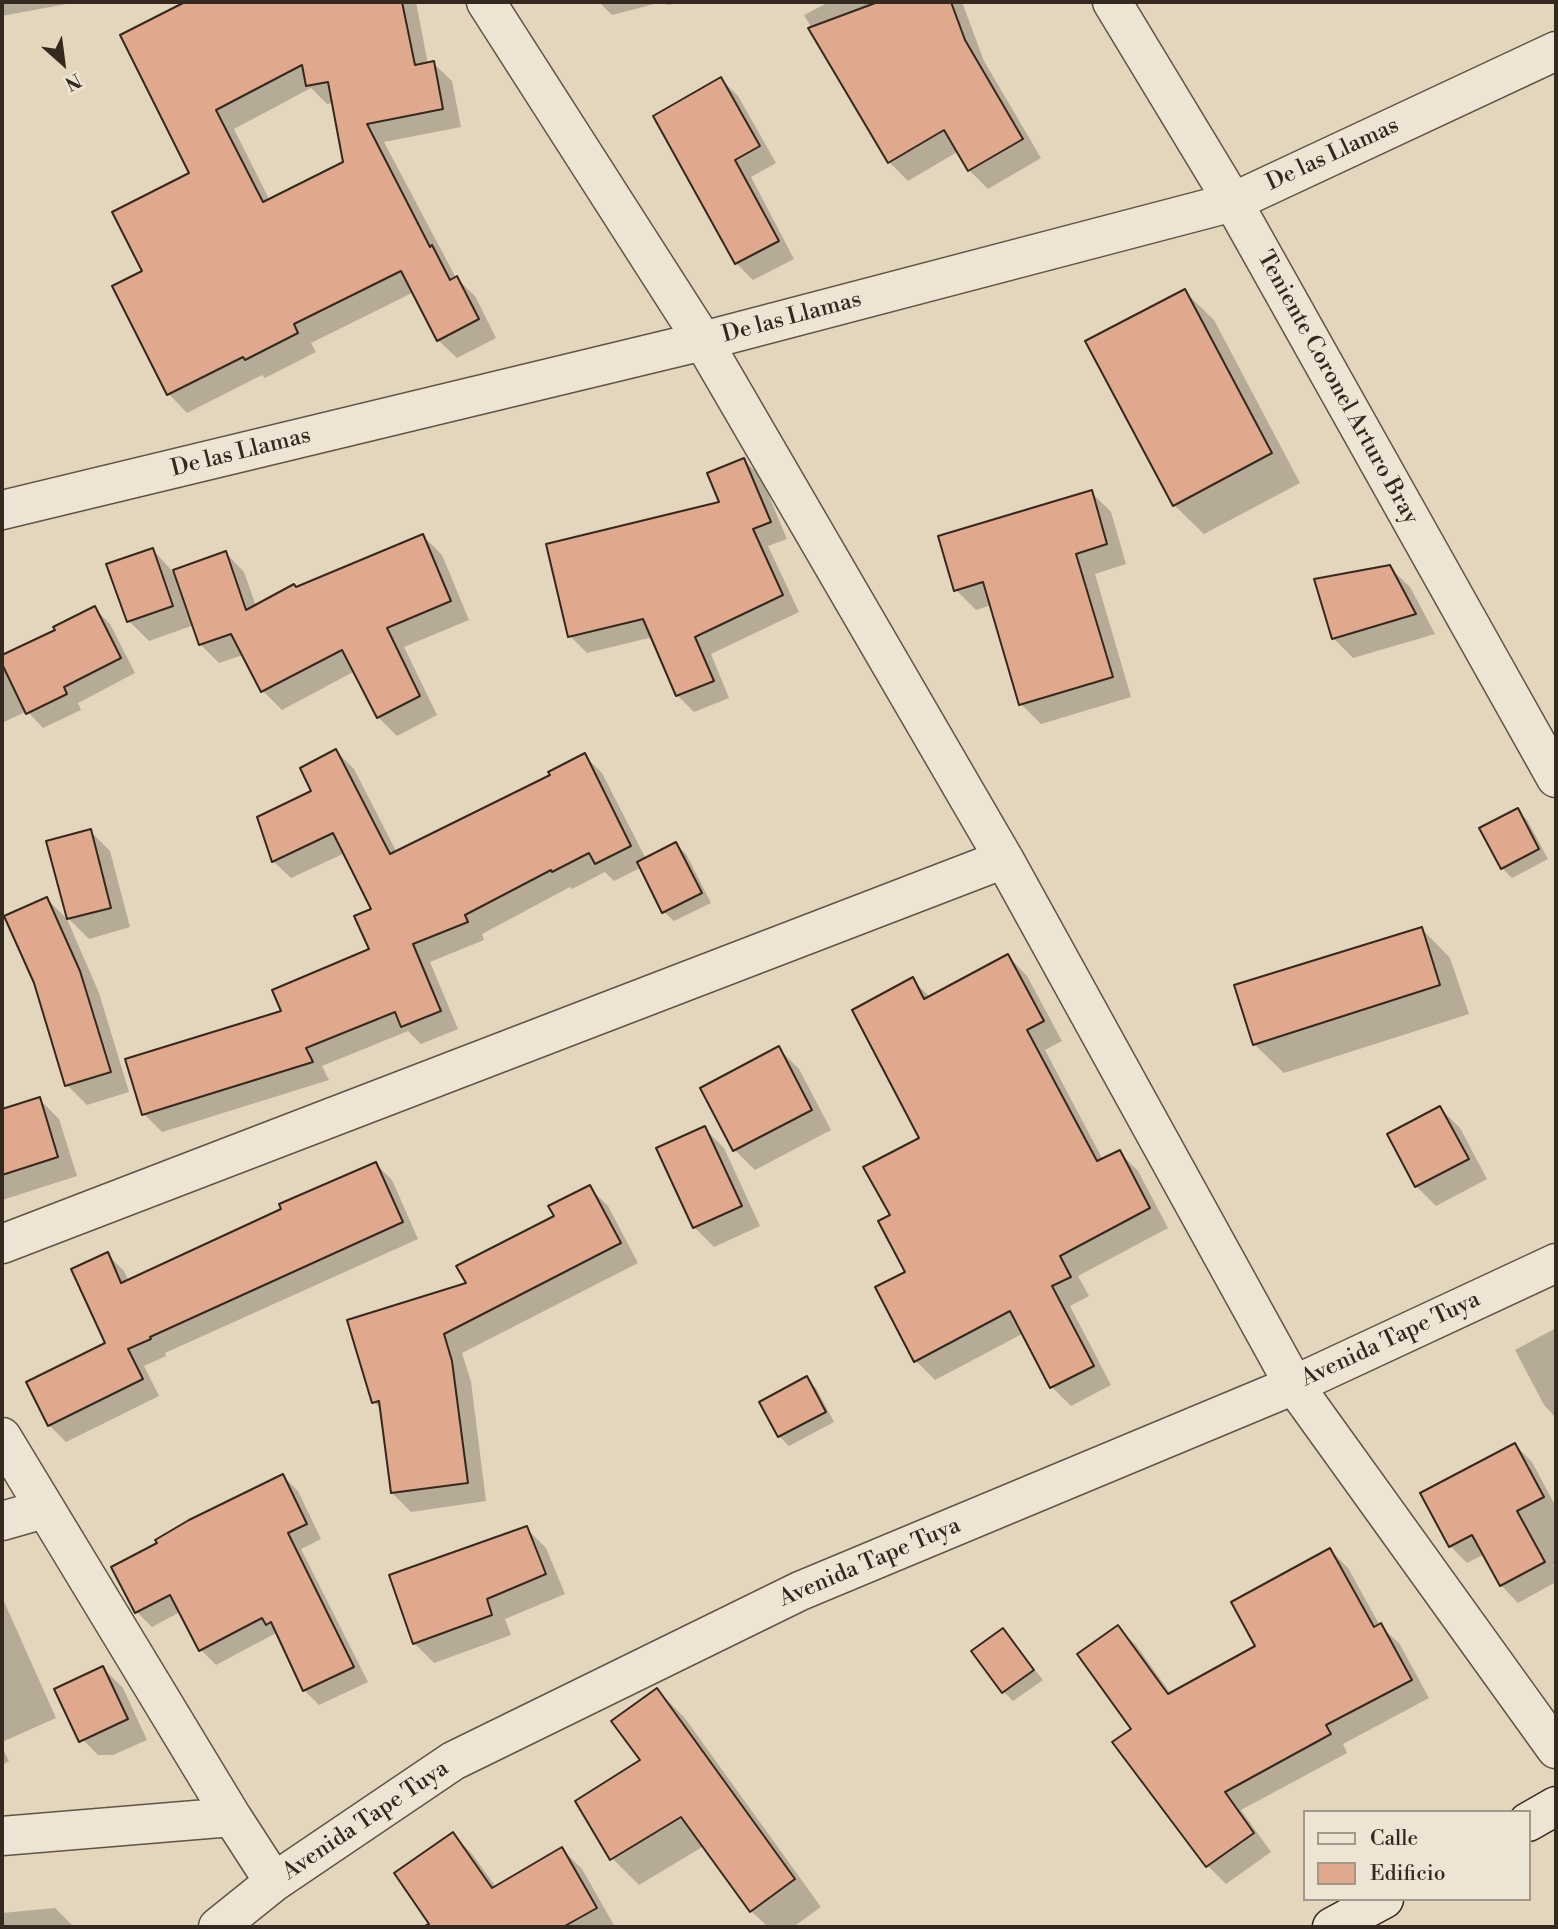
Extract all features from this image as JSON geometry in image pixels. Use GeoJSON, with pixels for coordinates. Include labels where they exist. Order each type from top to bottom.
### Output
{"type":"FeatureCollection","features":[{"type":"Feature","properties":{"kind":"street"},"geometry":{"type":"LineString","coordinates":[[486,2],[703,341],[1004,859],[1294,1385],[1556,1749]]}},
{"type":"Feature","properties":{"kind":"street","name":"Teniente Coronel Arturo Bray"},"geometry":{"type":"LineString","coordinates":[[1112,2],[1233,202],[1556,778]]}},
{"type":"Feature","properties":{"kind":"street","name":"De las Llamas"},"geometry":{"type":"LineString","coordinates":[[2,510],[703,341],[1233,202],[1556,51]]}},
{"type":"Feature","properties":{"kind":"street"},"geometry":{"type":"LineString","coordinates":[[2,1244],[1004,859]]}},
{"type":"Feature","properties":{"kind":"street","name":"Avenida Tape Tuya"},"geometry":{"type":"LineString","coordinates":[[218,1927],[274,1882],[453,1761],[775,1603],[1294,1385],[1556,1263]]}},
{"type":"Feature","properties":{"kind":"street"},"geometry":{"type":"LineString","coordinates":[[2,1437],[274,1882]]}},
{"type":"Feature","properties":{"kind":"street"},"geometry":{"type":"LineString","coordinates":[[2,1521],[44,1509]]}},
{"type":"Feature","properties":{"kind":"street"},"geometry":{"type":"LineString","coordinates":[[1530,1821],[1556,1807]]}},
{"type":"Feature","properties":{"kind":"street"},"geometry":{"type":"LineString","coordinates":[[2,1836],[232,1817]]}},
{"type":"Feature","properties":{"kind":"street"},"geometry":{"type":"LineString","coordinates":[[1332,1927],[1380,1901]]}},
{"type":"Feature","properties":{"kind":"building"},"geometry":{"type":"Polygon","coordinates":[[[185,2],[402,2],[415,65],[434,61],[443,109],[367,124],[430,247],[432,245],[450,280],[457,276],[479,319],[437,341],[401,271],[294,324],[298,333],[167,395],[112,286],[142,271],[112,212],[189,173],[120,35],[185,2]],[[302,65],[216,110],[263,202],[343,162],[328,82],[306,86],[302,65]]]}},
{"type":"Feature","properties":{"kind":"building"},"geometry":{"type":"Polygon","coordinates":[[[878,2],[951,2],[965,40],[1023,139],[968,171],[944,130],[888,163],[808,28],[878,2]]]}},
{"type":"Feature","properties":{"kind":"building"},"geometry":{"type":"Polygon","coordinates":[[[721,77],[760,146],[735,160],[779,241],[735,264],[653,116],[721,77]]]}},
{"type":"Feature","properties":{"kind":"building"},"geometry":{"type":"Polygon","coordinates":[[[1185,289],[1272,453],[1173,506],[1085,341],[1185,289]]]}},
{"type":"Feature","properties":{"kind":"building"},"geometry":{"type":"Polygon","coordinates":[[[744,458],[771,522],[753,529],[783,595],[695,637],[714,681],[676,696],[643,619],[568,637],[546,544],[719,502],[707,473],[744,458]]]}},
{"type":"Feature","properties":{"kind":"building"},"geometry":{"type":"Polygon","coordinates":[[[1092,490],[1107,544],[1076,554],[1113,677],[1019,705],[983,582],[954,591],[938,536],[1092,490]]]}},
{"type":"Feature","properties":{"kind":"building"},"geometry":{"type":"Polygon","coordinates":[[[423,534],[451,601],[387,628],[420,696],[377,718],[342,650],[261,692],[231,634],[199,645],[173,570],[226,551],[246,610],[294,584],[296,587],[423,534]]]}},
{"type":"Feature","properties":{"kind":"building"},"geometry":{"type":"Polygon","coordinates":[[[153,548],[173,606],[127,622],[106,564],[153,548]]]}},
{"type":"Feature","properties":{"kind":"building"},"geometry":{"type":"Polygon","coordinates":[[[1390,565],[1416,614],[1332,639],[1314,579],[1390,565]]]}},
{"type":"Feature","properties":{"kind":"building"},"geometry":{"type":"Polygon","coordinates":[[[95,606],[121,658],[64,687],[67,694],[26,714],[2,664],[2,655],[55,630],[53,627],[95,606]]]}},
{"type":"Feature","properties":{"kind":"building"},"geometry":{"type":"Polygon","coordinates":[[[336,749],[390,854],[550,775],[548,772],[585,753],[631,846],[595,864],[589,853],[552,872],[551,870],[465,915],[468,922],[413,944],[441,1011],[401,1027],[395,1012],[306,1048],[313,1062],[142,1115],[125,1059],[281,1011],[272,990],[369,949],[354,916],[371,909],[333,833],[272,862],[257,817],[311,791],[300,768],[336,749]]]}},
{"type":"Feature","properties":{"kind":"building"},"geometry":{"type":"Polygon","coordinates":[[[1518,808],[1539,849],[1501,869],[1479,828],[1518,808]]]}},
{"type":"Feature","properties":{"kind":"building"},"geometry":{"type":"Polygon","coordinates":[[[91,829],[111,908],[67,919],[46,841],[91,829]]]}},
{"type":"Feature","properties":{"kind":"building"},"geometry":{"type":"Polygon","coordinates":[[[676,842],[702,893],[662,913],[637,862],[676,842]]]}},
{"type":"Feature","properties":{"kind":"building"},"geometry":{"type":"Polygon","coordinates":[[[47,897],[80,971],[111,1072],[65,1086],[34,983],[4,916],[47,897]]]}},
{"type":"Feature","properties":{"kind":"building"},"geometry":{"type":"Polygon","coordinates":[[[1422,927],[1440,985],[1253,1045],[1234,985],[1422,927]]]}},
{"type":"Feature","properties":{"kind":"building"},"geometry":{"type":"Polygon","coordinates":[[[1008,954],[1044,1021],[1027,1030],[1097,1161],[1120,1150],[1150,1208],[1060,1256],[1071,1277],[1052,1286],[1094,1366],[1050,1388],[1010,1311],[914,1362],[875,1287],[905,1272],[878,1221],[890,1215],[863,1167],[919,1138],[852,1010],[913,977],[924,999],[1008,954]]]}},
{"type":"Feature","properties":{"kind":"building"},"geometry":{"type":"Polygon","coordinates":[[[779,1046],[812,1110],[733,1151],[700,1088],[779,1046]]]}},
{"type":"Feature","properties":{"kind":"building"},"geometry":{"type":"Polygon","coordinates":[[[40,1097],[58,1157],[2,1175],[2,1109],[40,1097]]]}},
{"type":"Feature","properties":{"kind":"building"},"geometry":{"type":"Polygon","coordinates":[[[1440,1106],[1469,1159],[1415,1187],[1387,1134],[1440,1106]]]}},
{"type":"Feature","properties":{"kind":"building"},"geometry":{"type":"Polygon","coordinates":[[[705,1126],[742,1206],[693,1228],[656,1148],[705,1126]]]}},
{"type":"Feature","properties":{"kind":"building"},"geometry":{"type":"Polygon","coordinates":[[[376,1162],[403,1222],[128,1349],[143,1379],[48,1426],[26,1382],[105,1343],[71,1269],[108,1252],[121,1283],[281,1209],[279,1204],[376,1162]]]}},
{"type":"Feature","properties":{"kind":"building"},"geometry":{"type":"Polygon","coordinates":[[[590,1185],[621,1243],[444,1334],[452,1361],[468,1483],[391,1493],[379,1401],[372,1403],[347,1320],[466,1283],[456,1266],[554,1216],[548,1206],[590,1185]]]}},
{"type":"Feature","properties":{"kind":"building"},"geometry":{"type":"Polygon","coordinates":[[[807,1376],[826,1412],[778,1437],[759,1402],[807,1376]]]}},
{"type":"Feature","properties":{"kind":"building"},"geometry":{"type":"Polygon","coordinates":[[[1515,1443],[1544,1497],[1517,1511],[1545,1562],[1500,1586],[1472,1535],[1449,1547],[1420,1493],[1515,1443]]]}},
{"type":"Feature","properties":{"kind":"building"},"geometry":{"type":"Polygon","coordinates":[[[283,1474],[307,1524],[288,1533],[354,1667],[303,1691],[271,1622],[266,1625],[262,1618],[199,1651],[170,1595],[135,1613],[111,1567],[157,1543],[155,1540],[189,1520],[283,1474]]]}},
{"type":"Feature","properties":{"kind":"building"},"geometry":{"type":"Polygon","coordinates":[[[527,1526],[546,1574],[487,1599],[492,1615],[413,1644],[389,1575],[527,1526]]]}},
{"type":"Feature","properties":{"kind":"building"},"geometry":{"type":"Polygon","coordinates":[[[1330,1548],[1374,1627],[1381,1623],[1412,1680],[1326,1725],[1331,1734],[1225,1792],[1254,1833],[1206,1867],[1112,1742],[1131,1729],[1077,1654],[1118,1625],[1168,1694],[1255,1646],[1231,1602],[1330,1548]]]}},
{"type":"Feature","properties":{"kind":"building"},"geometry":{"type":"Polygon","coordinates":[[[1003,1628],[1034,1670],[1002,1693],[971,1651],[1003,1628]]]}},
{"type":"Feature","properties":{"kind":"building"},"geometry":{"type":"Polygon","coordinates":[[[103,1666],[128,1719],[79,1742],[54,1689],[103,1666]]]}},
{"type":"Feature","properties":{"kind":"building"},"geometry":{"type":"Polygon","coordinates":[[[657,1688],[795,1879],[750,1912],[681,1817],[610,1860],[575,1801],[640,1760],[611,1721],[657,1688]]]}},
{"type":"Feature","properties":{"kind":"building"},"geometry":{"type":"Polygon","coordinates":[[[453,1832],[492,1888],[562,1847],[597,1908],[563,1927],[423,1927],[429,1924],[394,1873],[453,1832]]]}}]}
